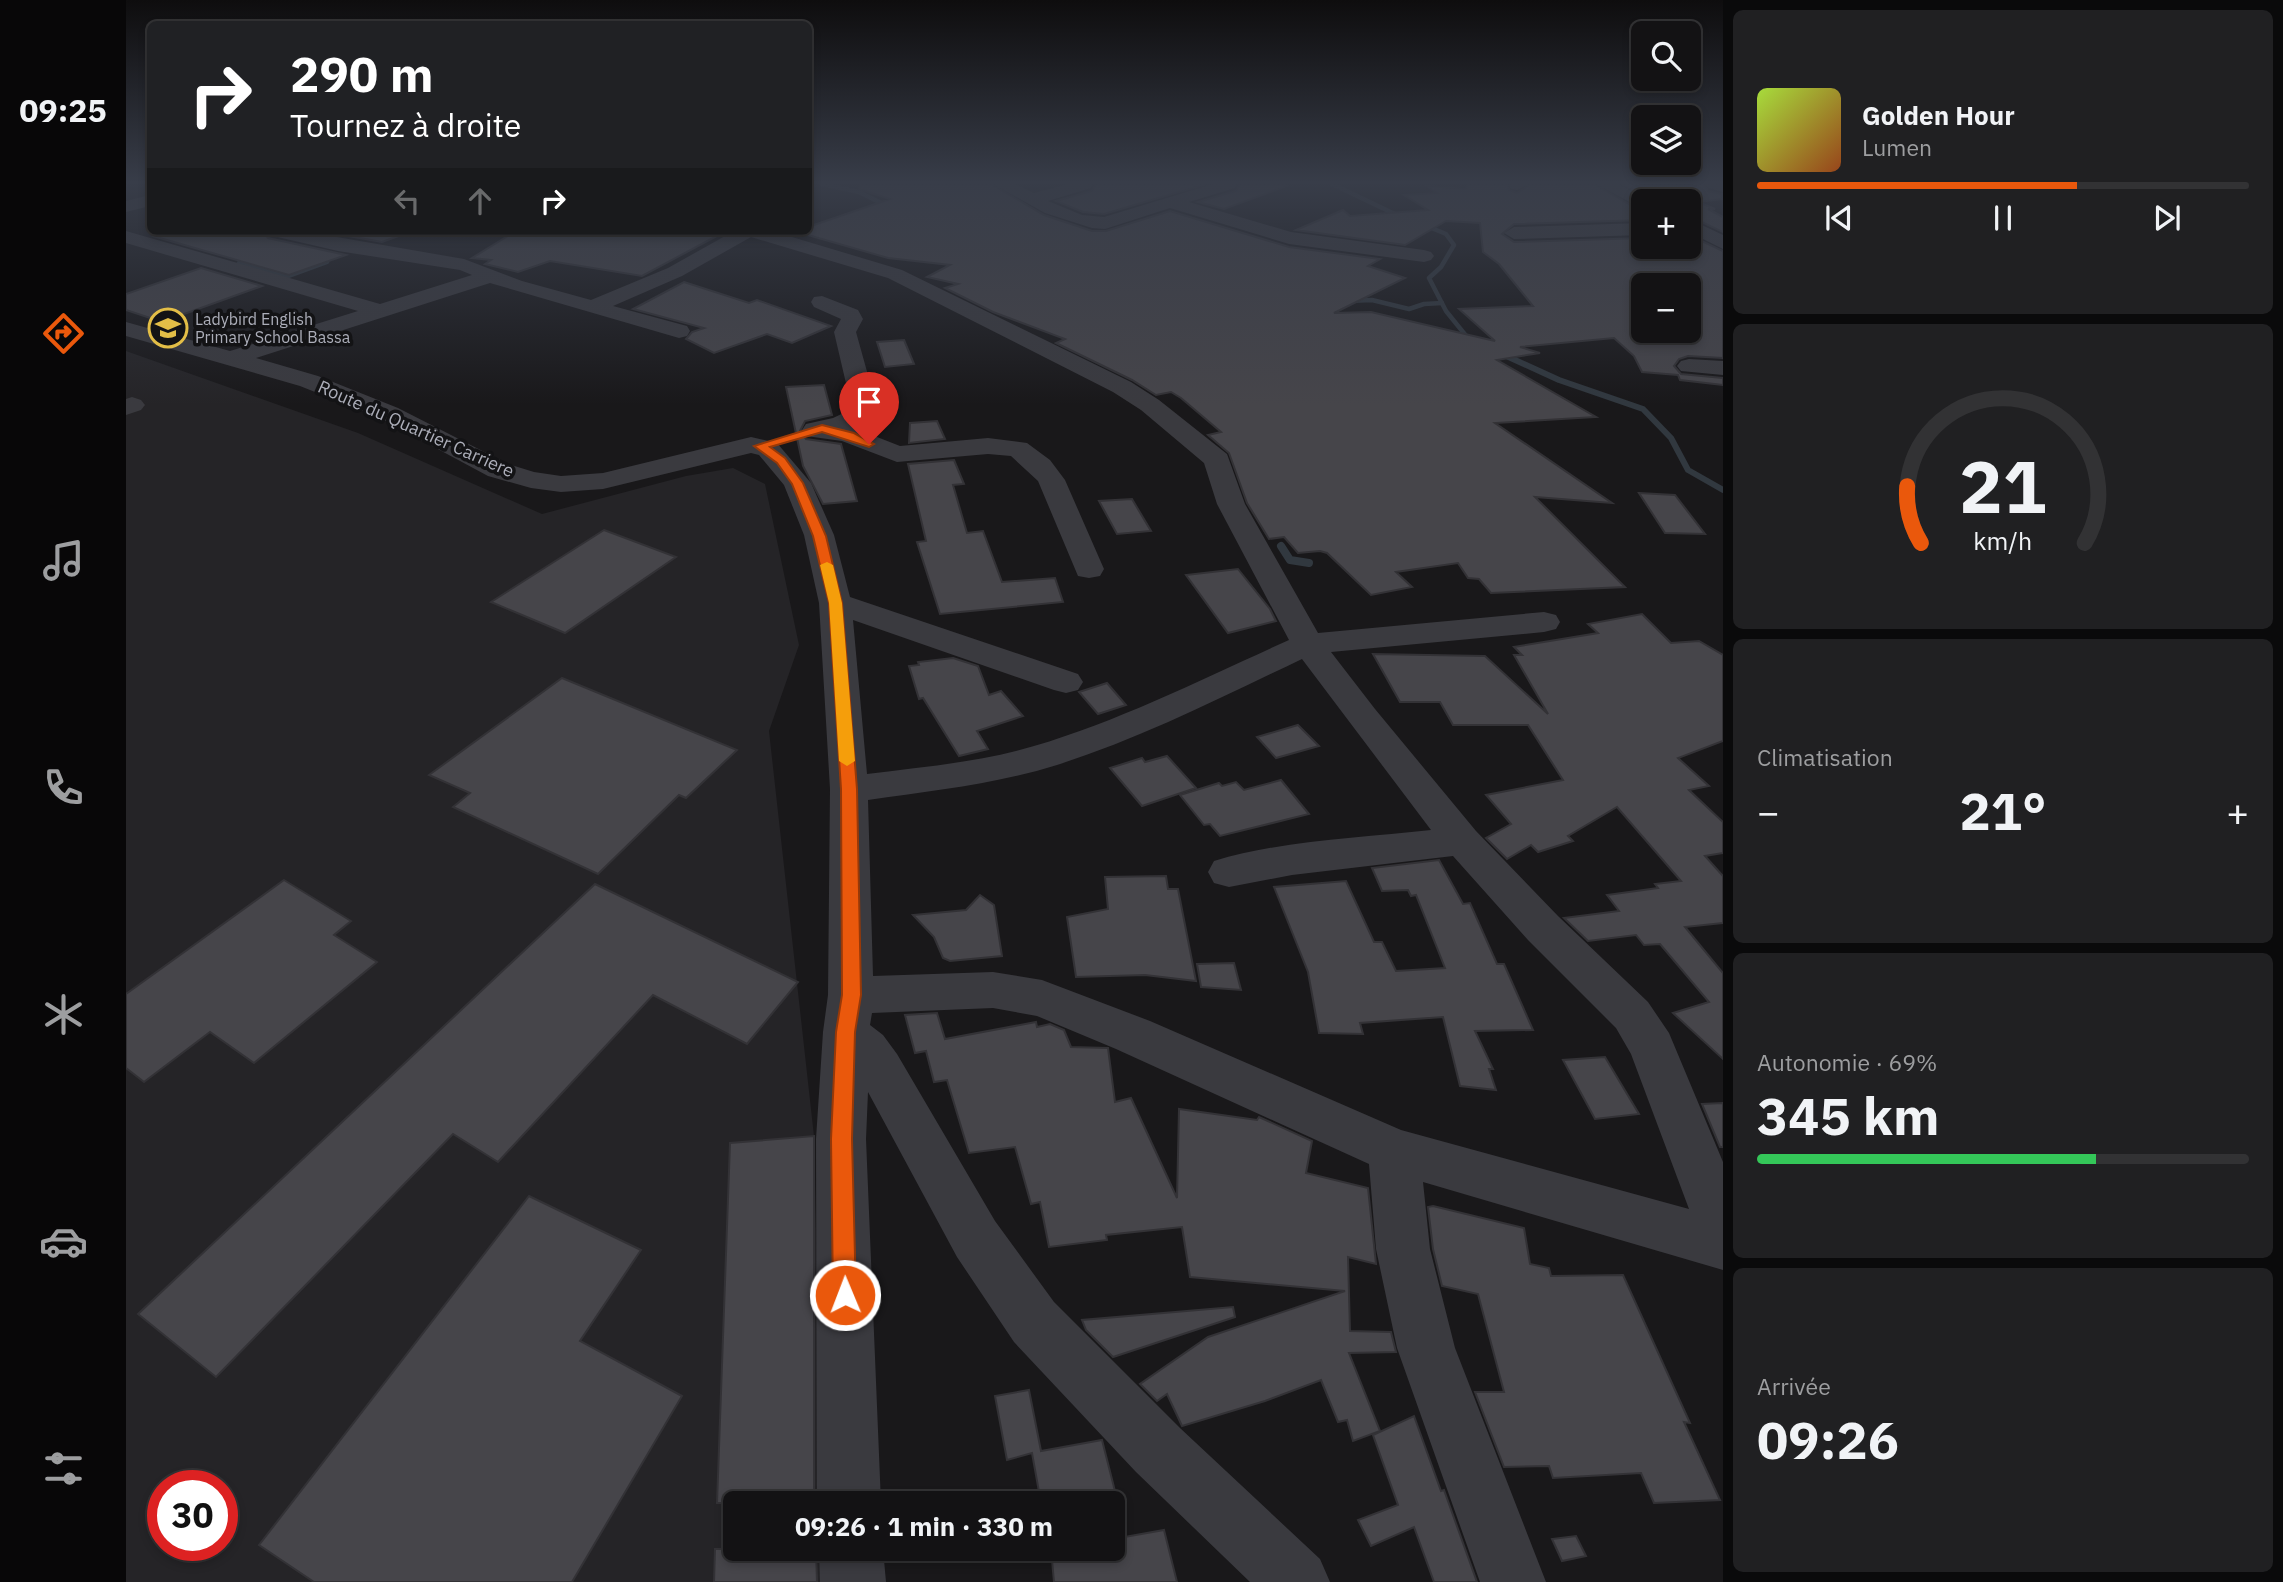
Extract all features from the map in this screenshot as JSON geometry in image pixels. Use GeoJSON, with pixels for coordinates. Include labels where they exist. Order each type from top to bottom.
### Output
{"type":"FeatureCollection","features":[{"type":"Feature","properties":{"kind":"street"},"geometry":{"type":"LineString","coordinates":[[198,258],[378,310]]}},
{"type":"Feature","properties":{"kind":"street"},"geometry":{"type":"LineString","coordinates":[[419,258],[464,265],[515,285],[679,331]]}},
{"type":"Feature","properties":{"kind":"street"},"geometry":{"type":"LineString","coordinates":[[594,306],[675,272],[701,258]]}},
{"type":"Feature","properties":{"kind":"street"},"geometry":{"type":"LineString","coordinates":[[840,258],[895,274],[1122,387],[1150,405],[1217,460],[1231,504],[1308,644],[1362,717],[1462,841],[1543,928],[1632,1015],[1652,1047],[1723,1228]]}},
{"type":"Feature","properties":{"kind":"street"},"geometry":{"type":"LineString","coordinates":[[230,359],[493,275]]}},
{"type":"Feature","properties":{"kind":"street"},"geometry":{"type":"LineString","coordinates":[[822,302],[850,315],[852,319],[845,332],[865,411],[860,417],[791,437],[768,450],[781,461],[797,483],[820,536],[835,603],[849,789],[848,1014],[841,1139],[849,1491]]}},
{"type":"Feature","properties":{"kind":"street","name":"Route du Quartier Carriere"},"geometry":{"type":"LineString","coordinates":[[126,329],[309,381],[390,413],[498,470],[531,480],[561,484],[603,481],[744,445],[791,437]]}},
{"type":"Feature","properties":{"kind":"street"},"geometry":{"type":"LineString","coordinates":[[1689,366],[1723,368]]}},
{"type":"Feature","properties":{"kind":"street"},"geometry":{"type":"LineString","coordinates":[[791,437],[850,435],[897,454],[988,446],[1018,449],[1040,466],[1052,481],[1089,569]]}},
{"type":"Feature","properties":{"kind":"street"},"geometry":{"type":"LineString","coordinates":[[835,603],[1066,682]]}},
{"type":"Feature","properties":{"kind":"street"},"geometry":{"type":"LineString","coordinates":[[849,789],[981,772],[1045,756],[1144,719],[1308,644],[1544,622]]}},
{"type":"Feature","properties":{"kind":"street"},"geometry":{"type":"LineString","coordinates":[[1229,872],[1292,860],[1462,841]]}},
{"type":"Feature","properties":{"kind":"street"},"geometry":{"type":"LineString","coordinates":[[848,1014],[993,990],[1042,998],[1133,1035],[1394,1152],[1723,1244]]}},
{"type":"Feature","properties":{"kind":"street"},"geometry":{"type":"LineString","coordinates":[[848,1014],[976,1239],[1034,1322],[1158,1450],[1297,1582]]}},
{"type":"Feature","properties":{"kind":"street"},"geometry":{"type":"LineString","coordinates":[[1394,1152],[1402,1248],[1426,1348],[1513,1582]]}},
{"type":"Feature","properties":{"kind":"street"},"geometry":{"type":"LineString","coordinates":[[852,1561],[853,1582]]}},
{"type":"Feature","properties":{"kind":"shaded area"},"geometry":{"type":"Polygon","coordinates":[[[126,351],[358,433],[542,514],[686,476],[733,468],[765,484],[799,645],[769,731],[814,1136],[822,1491],[723,1491],[723,1561],[823,1561],[823,1582],[126,1582],[126,351]]]}},
{"type":"Feature","properties":{"kind":"building"},"geometry":{"type":"Polygon","coordinates":[[[229,258],[338,258],[289,275],[229,258]]]}},
{"type":"Feature","properties":{"kind":"building"},"geometry":{"type":"Polygon","coordinates":[[[472,258],[676,258],[642,276],[550,261],[518,272],[485,264],[491,260],[472,258]]]}},
{"type":"Feature","properties":{"kind":"building"},"geometry":{"type":"Polygon","coordinates":[[[887,258],[1380,259],[1368,266],[1405,278],[1334,313],[1371,312],[1495,341],[1459,309],[1533,306],[1499,264],[1491,258],[1723,258],[1723,358],[1688,356],[1679,359],[1674,366],[1681,374],[1723,378],[1723,385],[1680,380],[1678,375],[1642,372],[1634,356],[1614,338],[1520,347],[1540,353],[1497,360],[1596,417],[1495,423],[1612,503],[1535,497],[1625,587],[1491,593],[1479,579],[1468,578],[1458,563],[1396,572],[1412,587],[1371,595],[1327,553],[1298,553],[1284,537],[1269,539],[1247,503],[1229,453],[1208,435],[1221,432],[1181,398],[1171,392],[1156,395],[1132,380],[1056,343],[1065,339],[993,312],[945,288],[958,284],[927,277],[950,265],[887,258]]]}},
{"type":"Feature","properties":{"kind":"building"},"geometry":{"type":"Polygon","coordinates":[[[201,268],[262,286],[162,322],[126,310],[126,294],[201,268]]]}},
{"type":"Feature","properties":{"kind":"building"},"geometry":{"type":"Polygon","coordinates":[[[684,282],[749,303],[757,300],[831,326],[792,343],[767,334],[714,353],[686,339],[692,332],[704,328],[633,309],[684,282]]]}},
{"type":"Feature","properties":{"kind":"building"},"geometry":{"type":"Polygon","coordinates":[[[904,340],[914,364],[885,367],[877,342],[904,340]]]}},
{"type":"Feature","properties":{"kind":"building"},"geometry":{"type":"Polygon","coordinates":[[[824,385],[832,415],[805,421],[800,431],[806,439],[841,444],[857,501],[823,504],[803,466],[786,387],[824,385]]]}},
{"type":"Feature","properties":{"kind":"building"},"geometry":{"type":"Polygon","coordinates":[[[937,421],[945,439],[909,443],[910,423],[937,421]]]}},
{"type":"Feature","properties":{"kind":"building"},"geometry":{"type":"Polygon","coordinates":[[[954,460],[964,484],[953,485],[967,533],[983,531],[1002,582],[1055,578],[1063,602],[940,614],[917,542],[926,541],[908,464],[954,460]]]}},
{"type":"Feature","properties":{"kind":"building"},"geometry":{"type":"Polygon","coordinates":[[[1639,493],[1675,495],[1705,534],[1665,533],[1639,493]]]}},
{"type":"Feature","properties":{"kind":"building"},"geometry":{"type":"Polygon","coordinates":[[[1132,499],[1151,531],[1117,534],[1099,501],[1132,499]]]}},
{"type":"Feature","properties":{"kind":"building"},"geometry":{"type":"Polygon","coordinates":[[[604,530],[676,557],[565,633],[491,602],[604,530]]]}},
{"type":"Feature","properties":{"kind":"building"},"geometry":{"type":"Polygon","coordinates":[[[1238,569],[1270,609],[1276,621],[1228,633],[1186,575],[1238,569]]]}},
{"type":"Feature","properties":{"kind":"building"},"geometry":{"type":"Polygon","coordinates":[[[1642,614],[1671,643],[1699,641],[1723,655],[1723,741],[1678,758],[1709,786],[1689,790],[1723,822],[1723,853],[1705,856],[1723,876],[1723,923],[1685,927],[1723,973],[1723,1059],[1673,1013],[1709,1002],[1660,944],[1644,945],[1636,935],[1588,941],[1564,918],[1619,911],[1607,895],[1658,888],[1655,884],[1681,881],[1617,807],[1568,836],[1573,841],[1538,852],[1531,845],[1507,859],[1486,838],[1511,824],[1486,795],[1563,780],[1528,725],[1453,725],[1440,702],[1400,702],[1373,654],[1485,656],[1548,714],[1514,655],[1522,655],[1514,647],[1598,633],[1588,624],[1642,614]]]}},
{"type":"Feature","properties":{"kind":"building"},"geometry":{"type":"Polygon","coordinates":[[[953,658],[978,666],[989,695],[1001,691],[1023,716],[977,731],[988,749],[959,756],[923,698],[919,699],[909,666],[919,665],[918,662],[953,658]]]}},
{"type":"Feature","properties":{"kind":"building"},"geometry":{"type":"Polygon","coordinates":[[[562,678],[737,750],[686,798],[679,795],[598,874],[453,807],[470,793],[429,775],[562,678]]]}},
{"type":"Feature","properties":{"kind":"building"},"geometry":{"type":"Polygon","coordinates":[[[1107,683],[1126,705],[1098,714],[1079,692],[1107,683]]]}},
{"type":"Feature","properties":{"kind":"building"},"geometry":{"type":"Polygon","coordinates":[[[1298,725],[1319,746],[1276,758],[1257,737],[1298,725]]]}},
{"type":"Feature","properties":{"kind":"building"},"geometry":{"type":"Polygon","coordinates":[[[1167,756],[1196,788],[1142,806],[1110,768],[1142,758],[1145,762],[1167,756]]]}},
{"type":"Feature","properties":{"kind":"building"},"geometry":{"type":"Polygon","coordinates":[[[1281,780],[1309,814],[1220,836],[1210,824],[1204,825],[1180,795],[1219,783],[1222,786],[1236,782],[1244,790],[1281,780]]]}},
{"type":"Feature","properties":{"kind":"building"},"geometry":{"type":"Polygon","coordinates":[[[1439,860],[1463,904],[1470,903],[1497,964],[1504,964],[1533,1030],[1475,1031],[1493,1069],[1489,1069],[1496,1090],[1460,1086],[1443,1017],[1360,1023],[1363,1034],[1319,1033],[1308,972],[1274,887],[1346,881],[1374,942],[1382,942],[1396,971],[1445,968],[1416,895],[1411,896],[1408,890],[1382,891],[1372,868],[1439,860]]]}},
{"type":"Feature","properties":{"kind":"building"},"geometry":{"type":"Polygon","coordinates":[[[1166,876],[1168,889],[1178,889],[1196,981],[1145,975],[1076,977],[1067,917],[1108,909],[1105,877],[1166,876]]]}},
{"type":"Feature","properties":{"kind":"building"},"geometry":{"type":"Polygon","coordinates":[[[284,880],[351,921],[334,935],[377,962],[254,1063],[210,1032],[144,1082],[126,1068],[126,994],[284,880]]]}},
{"type":"Feature","properties":{"kind":"building"},"geometry":{"type":"Polygon","coordinates":[[[595,884],[798,982],[747,1044],[653,995],[498,1162],[453,1134],[216,1377],[138,1314],[595,884]]]}},
{"type":"Feature","properties":{"kind":"building"},"geometry":{"type":"Polygon","coordinates":[[[980,895],[994,905],[1002,956],[950,961],[943,958],[934,937],[913,915],[966,910],[980,895]]]}},
{"type":"Feature","properties":{"kind":"building"},"geometry":{"type":"Polygon","coordinates":[[[1234,963],[1241,990],[1201,987],[1197,964],[1234,963]]]}},
{"type":"Feature","properties":{"kind":"building"},"geometry":{"type":"Polygon","coordinates":[[[937,1013],[945,1039],[1036,1022],[1037,1027],[1050,1024],[1064,1030],[1071,1047],[1108,1048],[1115,1102],[1131,1098],[1177,1198],[1179,1109],[1257,1120],[1259,1117],[1312,1141],[1306,1173],[1368,1188],[1376,1264],[1348,1257],[1350,1331],[1391,1332],[1396,1352],[1349,1353],[1380,1431],[1353,1441],[1347,1420],[1338,1422],[1321,1380],[1265,1401],[1182,1426],[1167,1394],[1157,1401],[1140,1384],[1208,1337],[1345,1291],[1190,1277],[1182,1227],[1106,1235],[1107,1240],[1049,1247],[1040,1202],[1031,1204],[1015,1147],[969,1153],[947,1080],[934,1082],[926,1051],[915,1053],[905,1015],[937,1013]]]}},
{"type":"Feature","properties":{"kind":"building"},"geometry":{"type":"Polygon","coordinates":[[[1605,1057],[1639,1114],[1595,1119],[1563,1060],[1605,1057]]]}},
{"type":"Feature","properties":{"kind":"building"},"geometry":{"type":"Polygon","coordinates":[[[1723,1103],[1723,1147],[1720,1147],[1702,1104],[1723,1103]]]}},
{"type":"Feature","properties":{"kind":"building"},"geometry":{"type":"Polygon","coordinates":[[[814,1136],[814,1491],[723,1491],[723,1503],[717,1503],[730,1143],[814,1136]]]}},
{"type":"Feature","properties":{"kind":"building"},"geometry":{"type":"Polygon","coordinates":[[[529,1196],[641,1250],[580,1341],[682,1396],[572,1582],[314,1582],[259,1545],[529,1196]]]}},
{"type":"Feature","properties":{"kind":"building"},"geometry":{"type":"Polygon","coordinates":[[[1428,1207],[1524,1228],[1530,1264],[1549,1268],[1551,1276],[1623,1275],[1690,1423],[1684,1422],[1720,1500],[1654,1503],[1641,1473],[1553,1478],[1549,1466],[1504,1467],[1475,1392],[1504,1392],[1478,1294],[1442,1286],[1433,1249],[1428,1207]]]}},
{"type":"Feature","properties":{"kind":"building"},"geometry":{"type":"Polygon","coordinates":[[[1233,1307],[1235,1317],[1113,1357],[1086,1330],[1082,1320],[1233,1307]]]}},
{"type":"Feature","properties":{"kind":"building"},"geometry":{"type":"Polygon","coordinates":[[[1029,1390],[1041,1451],[1102,1440],[1115,1491],[1039,1491],[1032,1453],[1007,1460],[995,1396],[1029,1390]]]}},
{"type":"Feature","properties":{"kind":"building"},"geometry":{"type":"Polygon","coordinates":[[[1414,1416],[1477,1582],[1434,1582],[1414,1527],[1371,1546],[1358,1520],[1398,1505],[1373,1435],[1414,1416]]]}},
{"type":"Feature","properties":{"kind":"building"},"geometry":{"type":"Polygon","coordinates":[[[1164,1530],[1177,1582],[1054,1582],[1052,1561],[1125,1561],[1125,1537],[1164,1530]]]}},
{"type":"Feature","properties":{"kind":"building"},"geometry":{"type":"Polygon","coordinates":[[[1576,1536],[1586,1556],[1562,1561],[1552,1539],[1576,1536]]]}},
{"type":"Feature","properties":{"kind":"building"},"geometry":{"type":"Polygon","coordinates":[[[715,1549],[723,1549],[723,1561],[816,1561],[817,1582],[714,1582],[715,1549]]]}},
{"type":"Feature","properties":{"kind":"waterway"},"geometry":{"type":"LineString","coordinates":[[1442,303],[1429,278],[1446,258]]}},
{"type":"Feature","properties":{"kind":"waterway"},"geometry":{"type":"LineString","coordinates":[[239,263],[286,277],[327,262]]}},
{"type":"Feature","properties":{"kind":"waterway"},"geometry":{"type":"LineString","coordinates":[[1347,301],[1372,300],[1409,309],[1424,304],[1442,303]]}},
{"type":"Feature","properties":{"kind":"waterway"},"geometry":{"type":"LineString","coordinates":[[1442,303],[1467,337]]}},
{"type":"Feature","properties":{"kind":"waterway"},"geometry":{"type":"LineString","coordinates":[[1465,336],[1470,340]]}},
{"type":"Feature","properties":{"kind":"waterway"},"geometry":{"type":"LineString","coordinates":[[1502,354],[1559,380],[1643,409],[1671,438],[1688,470],[1723,490]]}},
{"type":"Feature","properties":{"kind":"waterway"},"geometry":{"type":"LineString","coordinates":[[1281,546],[1290,560],[1309,563]]}},
{"type":"Feature","properties":{"kind":"slow traffic"},"geometry":{"type":"LineString","coordinates":[[827,565],[835,603],[847,761]]}},
{"type":"Feature","properties":{"kind":"place","name":"Ladybird English Primary School Bassa"},"geometry":{"type":"Point","coordinates":[168,328]}},
{"type":"Feature","properties":{"kind":"route"},"geometry":{"type":"LineString","coordinates":[[845,1295],[841,1139],[846,1032],[851,995],[849,789],[835,603],[820,536],[797,483],[781,461],[760,446],[822,429],[850,435],[869,444]]}}]}
